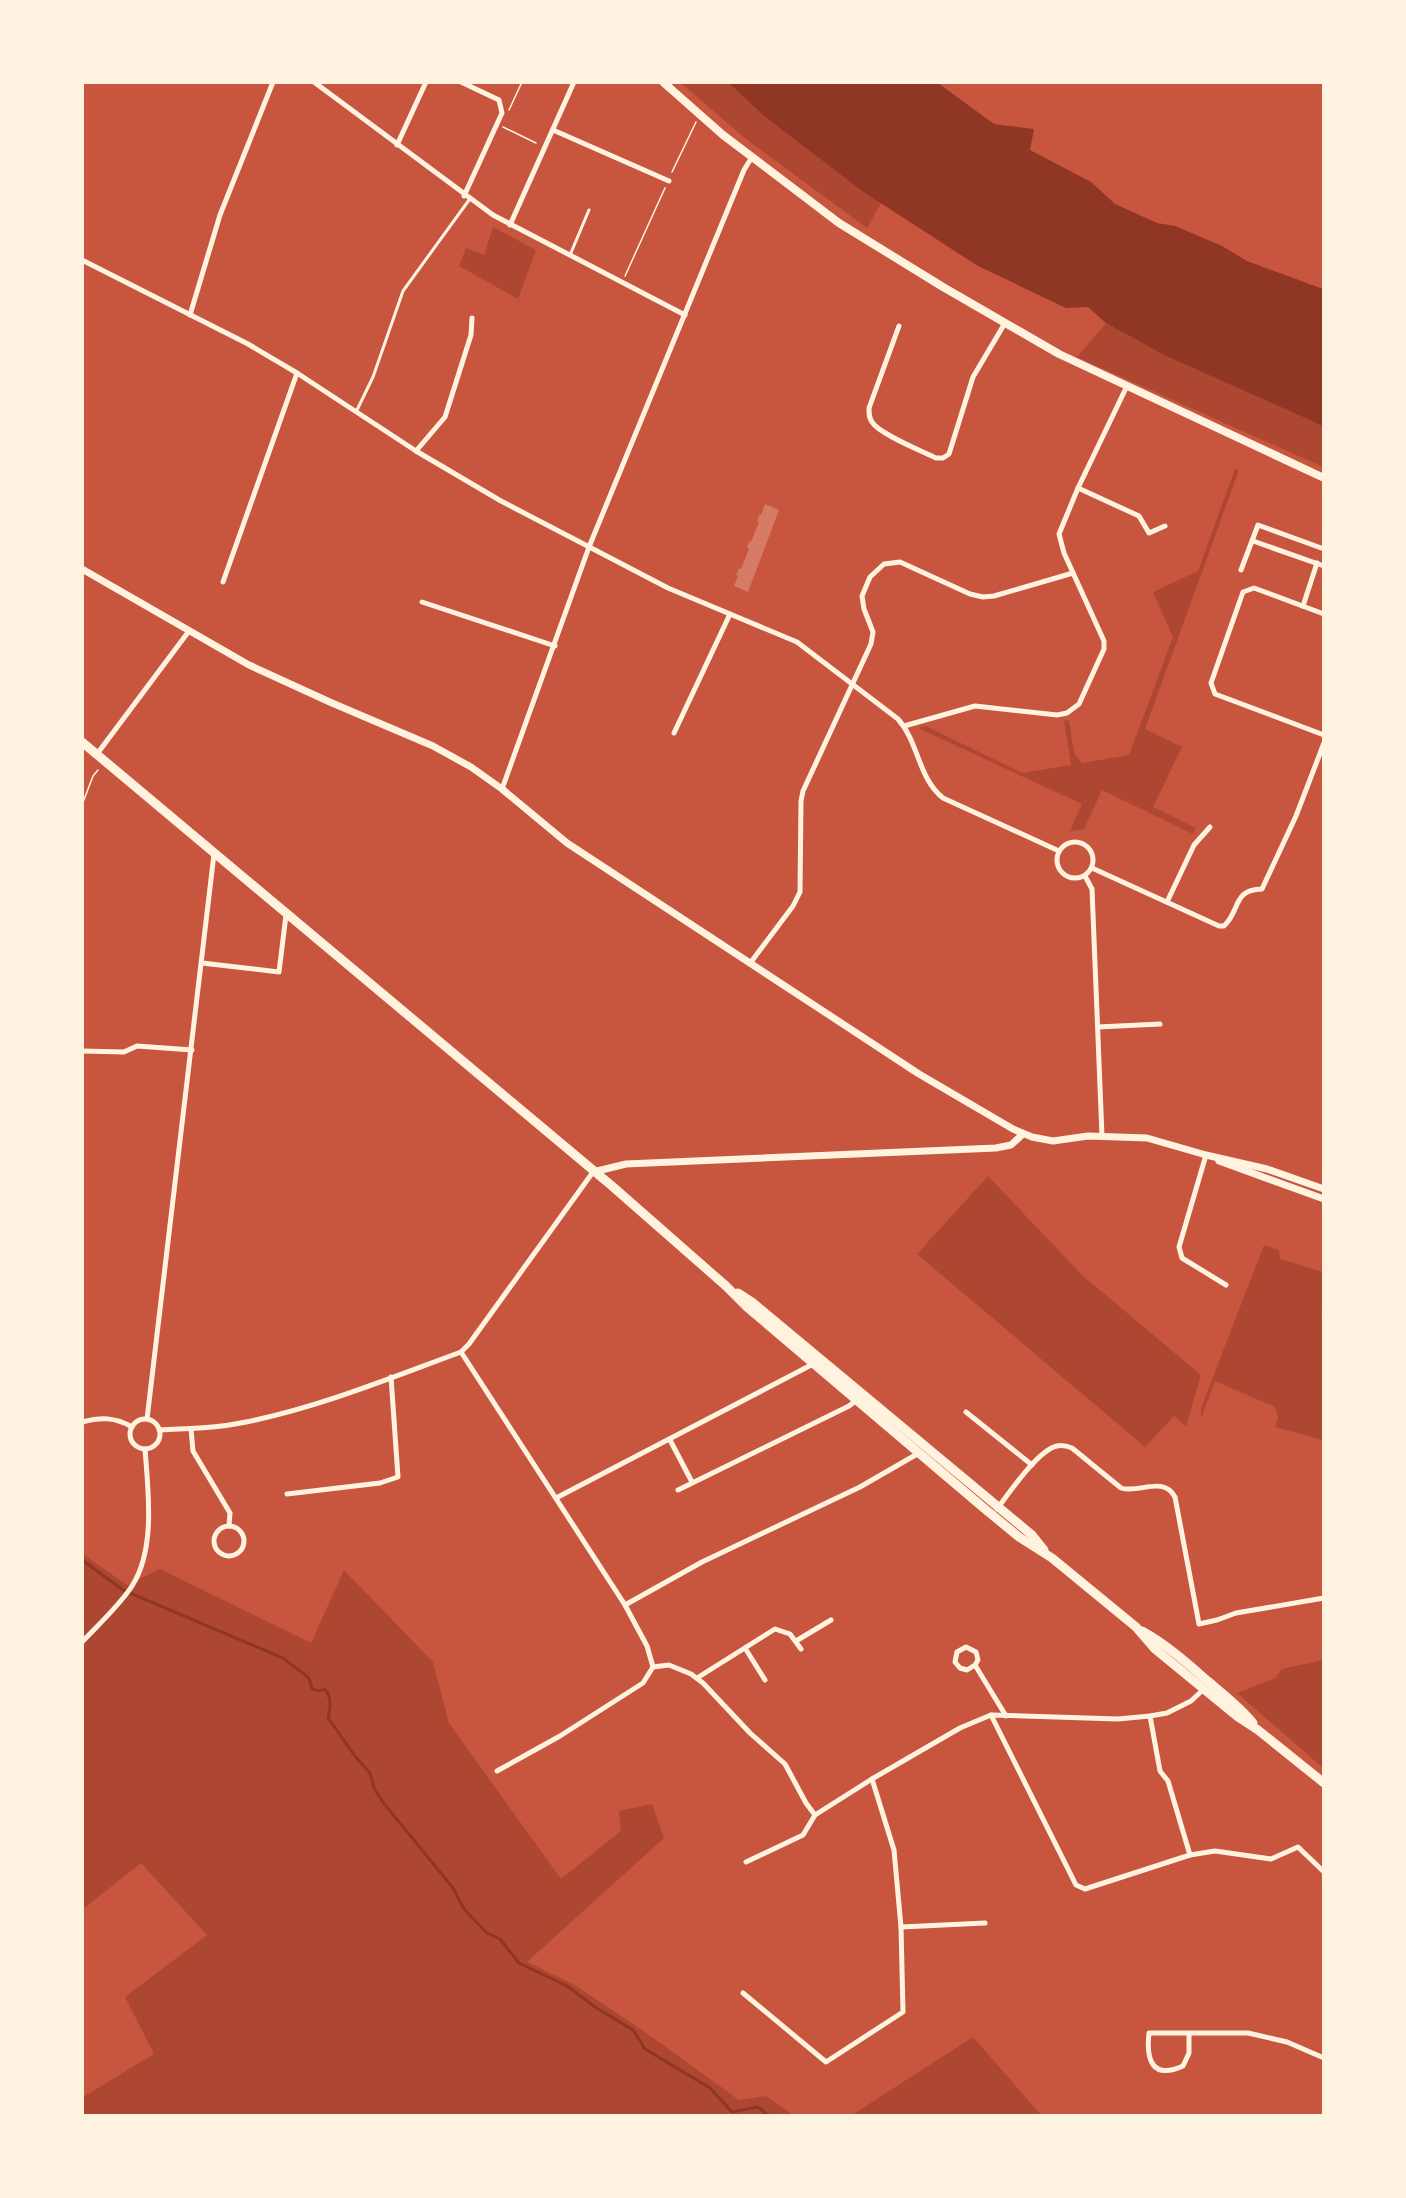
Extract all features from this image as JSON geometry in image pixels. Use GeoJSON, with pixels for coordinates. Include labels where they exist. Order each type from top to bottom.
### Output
{"type":"FeatureCollection","features":[{"type":"Feature","properties":{"kind":"main road"},"geometry":{"type":"LineString","coordinates":[[663,82],[752,157],[839,223],[1005,323],[1059,354],[1323,478]]}},
{"type":"Feature","properties":{"kind":"main road"},"geometry":{"type":"LineString","coordinates":[[82,742],[612,1186],[747,1307],[817,1361],[995,1511],[1032,1535],[1052,1558],[1136,1627],[1155,1649],[1243,1710],[1258,1730],[1323,1783]]}},
{"type":"Feature","properties":{"kind":"street"},"geometry":{"type":"LineString","coordinates":[[190,315],[219,215],[273,82]]}},
{"type":"Feature","properties":{"kind":"street"},"geometry":{"type":"LineString","coordinates":[[314,82],[467,198],[510,225],[685,315]]}},
{"type":"Feature","properties":{"kind":"street"},"geometry":{"type":"LineString","coordinates":[[397,145],[426,82]]}},
{"type":"Feature","properties":{"kind":"street"},"geometry":{"type":"LineString","coordinates":[[461,82],[499,100],[502,113],[467,198]]}},
{"type":"Feature","properties":{"kind":"street"},"geometry":{"type":"LineString","coordinates":[[510,225],[574,82]]}},
{"type":"Feature","properties":{"kind":"street"},"geometry":{"type":"LineString","coordinates":[[553,130],[669,181]]}},
{"type":"Feature","properties":{"kind":"street"},"geometry":{"type":"LineString","coordinates":[[502,789],[589,547],[744,170],[752,157]]}},
{"type":"Feature","properties":{"kind":"street"},"geometry":{"type":"LineString","coordinates":[[82,260],[248,344],[297,373],[416,451],[501,501],[657,581],[807,648],[904,726],[910,735],[923,773],[935,792],[943,798],[1059,851]]}},
{"type":"Feature","properties":{"kind":"street"},"geometry":{"type":"LineString","coordinates":[[416,451],[445,417],[471,335],[472,318]]}},
{"type":"Feature","properties":{"kind":"street"},"geometry":{"type":"LineString","coordinates":[[898,326],[869,408],[869,419],[884,432],[936,458],[943,458],[949,454],[973,377],[1005,323]]}},
{"type":"Feature","properties":{"kind":"street"},"geometry":{"type":"LineString","coordinates":[[224,582],[297,373]]}},
{"type":"Feature","properties":{"kind":"street"},"geometry":{"type":"LineString","coordinates":[[904,726],[975,706],[1047,715],[1067,713],[1079,704],[1104,649],[1104,641],[1064,553],[1059,534],[1078,488],[1127,386]]}},
{"type":"Feature","properties":{"kind":"street"},"geometry":{"type":"LineString","coordinates":[[1078,488],[1139,516],[1149,534],[1165,525]]}},
{"type":"Feature","properties":{"kind":"street"},"geometry":{"type":"LineString","coordinates":[[1241,570],[1258,525],[1323,549]]}},
{"type":"Feature","properties":{"kind":"street"},"geometry":{"type":"LineString","coordinates":[[1253,541],[1323,566]]}},
{"type":"Feature","properties":{"kind":"street"},"geometry":{"type":"LineString","coordinates":[[752,962],[793,906],[800,892],[803,790],[871,644],[873,632],[864,609],[862,596],[870,577],[884,564],[893,562],[907,565],[952,586],[983,597],[994,596],[1073,573]]}},
{"type":"Feature","properties":{"kind":"street"},"geometry":{"type":"LineString","coordinates":[[1303,606],[1317,563]]}},
{"type":"Feature","properties":{"kind":"street"},"geometry":{"type":"LineString","coordinates":[[82,569],[249,664],[332,703],[433,746],[471,767],[502,789],[567,843],[752,962],[919,1074],[1023,1134],[1053,1141],[1102,1136],[1147,1138],[1267,1169],[1323,1189]]}},
{"type":"Feature","properties":{"kind":"street"},"geometry":{"type":"LineString","coordinates":[[1323,614],[1254,588],[1242,592],[1211,683],[1215,693],[1323,735]]}},
{"type":"Feature","properties":{"kind":"street"},"geometry":{"type":"LineString","coordinates":[[422,602],[555,646]]}},
{"type":"Feature","properties":{"kind":"street"},"geometry":{"type":"LineString","coordinates":[[674,734],[730,614]]}},
{"type":"Feature","properties":{"kind":"street"},"geometry":{"type":"LineString","coordinates":[[101,758],[189,631]]}},
{"type":"Feature","properties":{"kind":"street"},"geometry":{"type":"LineString","coordinates":[[1092,868],[1219,926],[1224,926],[1241,896],[1250,889],[1262,889],[1296,816],[1323,743]]}},
{"type":"Feature","properties":{"kind":"street"},"geometry":{"type":"LineString","coordinates":[[1167,902],[1194,845],[1210,828]]}},
{"type":"Feature","properties":{"kind":"street"},"geometry":{"type":"LineString","coordinates":[[1078,842],[1086,846],[1093,856],[1092,868],[1085,876],[1073,879],[1062,874],[1057,863],[1059,851],[1068,843],[1078,842]]}},
{"type":"Feature","properties":{"kind":"street"},"geometry":{"type":"LineString","coordinates":[[147,1419],[214,854]]}},
{"type":"Feature","properties":{"kind":"street"},"geometry":{"type":"LineString","coordinates":[[1085,876],[1092,889],[1102,1136]]}},
{"type":"Feature","properties":{"kind":"street"},"geometry":{"type":"LineString","coordinates":[[202,963],[279,972],[286,915]]}},
{"type":"Feature","properties":{"kind":"street"},"geometry":{"type":"LineString","coordinates":[[1098,1027],[1160,1024]]}},
{"type":"Feature","properties":{"kind":"street"},"geometry":{"type":"LineString","coordinates":[[82,1051],[124,1052],[137,1046],[192,1050]]}},
{"type":"Feature","properties":{"kind":"street"},"geometry":{"type":"LineString","coordinates":[[159,1430],[221,1426],[271,1416],[460,1352],[469,1344],[593,1172],[626,1164],[996,1148],[1011,1144],[1023,1134]]}},
{"type":"Feature","properties":{"kind":"street"},"geometry":{"type":"LineString","coordinates":[[1206,1155],[1323,1199]]}},
{"type":"Feature","properties":{"kind":"street"},"geometry":{"type":"LineString","coordinates":[[1206,1155],[1179,1247],[1182,1258],[1226,1285]]}},
{"type":"Feature","properties":{"kind":"street"},"geometry":{"type":"LineString","coordinates":[[460,1352],[625,1605],[647,1646],[653,1667],[643,1683],[560,1736],[497,1771]]}},
{"type":"Feature","properties":{"kind":"street"},"geometry":{"type":"LineString","coordinates":[[556,1498],[817,1361]]}},
{"type":"Feature","properties":{"kind":"street"},"geometry":{"type":"LineString","coordinates":[[286,1494],[380,1482],[398,1477],[391,1377]]}},
{"type":"Feature","properties":{"kind":"street"},"geometry":{"type":"LineString","coordinates":[[678,1490],[849,1406],[860,1397]]}},
{"type":"Feature","properties":{"kind":"street"},"geometry":{"type":"LineString","coordinates":[[966,1412],[1032,1465]]}},
{"type":"Feature","properties":{"kind":"street"},"geometry":{"type":"LineString","coordinates":[[82,1422],[105,1418],[120,1421],[132,1427]]}},
{"type":"Feature","properties":{"kind":"street"},"geometry":{"type":"LineString","coordinates":[[147,1419],[156,1424],[159,1438],[155,1444],[145,1449],[131,1439],[132,1427],[141,1420],[147,1419]]}},
{"type":"Feature","properties":{"kind":"street"},"geometry":{"type":"LineString","coordinates":[[192,1429],[193,1451],[230,1513],[229,1526]]}},
{"type":"Feature","properties":{"kind":"street"},"geometry":{"type":"LineString","coordinates":[[670,1440],[692,1482]]}},
{"type":"Feature","properties":{"kind":"street"},"geometry":{"type":"LineString","coordinates":[[995,1511],[1032,1465],[1049,1449],[1058,1445],[1065,1446],[1072,1448],[1121,1488],[1128,1490],[1156,1486],[1170,1489],[1175,1497],[1199,1624],[1236,1613],[1323,1598]]}},
{"type":"Feature","properties":{"kind":"street"},"geometry":{"type":"LineString","coordinates":[[82,1642],[123,1598],[132,1585],[145,1554],[148,1497],[145,1449]]}},
{"type":"Feature","properties":{"kind":"street"},"geometry":{"type":"LineString","coordinates":[[625,1605],[702,1562],[860,1487],[922,1449]]}},
{"type":"Feature","properties":{"kind":"street"},"geometry":{"type":"LineString","coordinates":[[229,1526],[241,1531],[244,1543],[237,1554],[229,1557],[221,1555],[216,1550],[214,1541],[217,1532],[229,1526]]}},
{"type":"Feature","properties":{"kind":"street"},"geometry":{"type":"LineString","coordinates":[[796,1641],[831,1620]]}},
{"type":"Feature","properties":{"kind":"street"},"geometry":{"type":"LineString","coordinates":[[697,1678],[775,1629],[790,1634],[801,1649]]}},
{"type":"Feature","properties":{"kind":"street"},"geometry":{"type":"LineString","coordinates":[[975,1665],[967,1670],[960,1668],[955,1662],[957,1652],[966,1647],[974,1649],[978,1656],[975,1665],[1006,1716]]}},
{"type":"Feature","properties":{"kind":"street"},"geometry":{"type":"LineString","coordinates":[[745,1648],[765,1680]]}},
{"type":"Feature","properties":{"kind":"street"},"geometry":{"type":"LineString","coordinates":[[653,1667],[669,1665],[697,1678],[750,1733],[785,1764],[815,1815]]}},
{"type":"Feature","properties":{"kind":"street"},"geometry":{"type":"LineString","coordinates":[[746,1862],[803,1835],[815,1815],[872,1779],[960,1728],[991,1715],[1118,1719],[1150,1716],[1167,1713],[1191,1701],[1207,1686]]}},
{"type":"Feature","properties":{"kind":"street"},"geometry":{"type":"LineString","coordinates":[[991,1715],[1076,1885],[1085,1889],[1190,1856],[1215,1851],[1271,1859],[1298,1847],[1323,1871]]}},
{"type":"Feature","properties":{"kind":"street"},"geometry":{"type":"LineString","coordinates":[[1150,1716],[1160,1771],[1168,1781],[1190,1856]]}},
{"type":"Feature","properties":{"kind":"street"},"geometry":{"type":"LineString","coordinates":[[743,1993],[826,2062],[903,2012],[901,1927],[894,1850],[872,1779]]}},
{"type":"Feature","properties":{"kind":"street"},"geometry":{"type":"LineString","coordinates":[[901,1927],[985,1923]]}},
{"type":"Feature","properties":{"kind":"street"},"geometry":{"type":"LineString","coordinates":[[1189,2034],[1189,2053],[1183,2066],[1171,2072],[1158,2069],[1149,2061],[1147,2049],[1149,2033],[1248,2033],[1287,2042],[1323,2058]]}},
{"type":"Feature","properties":{"kind":"lane"},"geometry":{"type":"LineString","coordinates":[[356,412],[373,377],[403,291],[467,198]]}},
{"type":"Feature","properties":{"kind":"lane"},"geometry":{"type":"LineString","coordinates":[[570,255],[590,210]]}},
{"type":"Feature","properties":{"kind":"path"},"geometry":{"type":"LineString","coordinates":[[506,118],[522,82]]}},
{"type":"Feature","properties":{"kind":"path"},"geometry":{"type":"LineString","coordinates":[[622,282],[699,114]]}},
{"type":"Feature","properties":{"kind":"path"},"geometry":{"type":"LineString","coordinates":[[502,126],[545,148]]}},
{"type":"Feature","properties":{"kind":"path"},"geometry":{"type":"LineString","coordinates":[[82,805],[101,758]]}},
{"type":"Feature","properties":{"kind":"shaded area"},"geometry":{"type":"Polygon","coordinates":[[[681,83],[729,83],[764,116],[881,203],[867,228],[746,139],[681,83]]]}},
{"type":"Feature","properties":{"kind":"shaded area"},"geometry":{"type":"Polygon","coordinates":[[[729,83],[938,83],[994,124],[1034,129],[1030,150],[1091,182],[1115,204],[1157,223],[1175,226],[1222,246],[1247,261],[1323,289],[1323,426],[1164,355],[1106,323],[1088,307],[1066,308],[978,266],[862,191],[764,116],[729,83]]]}},
{"type":"Feature","properties":{"kind":"shaded area"},"geometry":{"type":"Polygon","coordinates":[[[493,227],[536,250],[518,299],[459,266],[466,248],[484,255],[493,227]]]}},
{"type":"Feature","properties":{"kind":"shaded area"},"geometry":{"type":"Polygon","coordinates":[[[1106,323],[1164,355],[1323,426],[1323,467],[1077,357],[1106,323]]]}},
{"type":"Feature","properties":{"kind":"shaded area"},"geometry":{"type":"Polygon","coordinates":[[[1235,469],[1239,470],[1145,729],[1182,747],[1153,807],[1196,828],[1193,834],[1102,790],[1084,829],[1070,831],[1082,804],[918,728],[926,726],[1022,773],[1071,765],[1064,721],[1069,720],[1074,753],[1082,763],[1129,755],[1173,637],[1153,592],[1198,571],[1235,469]]]}},
{"type":"Feature","properties":{"kind":"shaded area"},"geometry":{"type":"Polygon","coordinates":[[[988,1176],[1083,1276],[1201,1375],[1186,1426],[1174,1416],[1145,1447],[917,1254],[988,1176]]]}},
{"type":"Feature","properties":{"kind":"shaded area"},"geometry":{"type":"Polygon","coordinates":[[[1264,1245],[1279,1250],[1280,1259],[1323,1272],[1321,1319],[1324,1321],[1323,1440],[1275,1427],[1278,1418],[1275,1407],[1215,1381],[1201,1419],[1201,1408],[1264,1245]]]}},
{"type":"Feature","properties":{"kind":"shaded area"},"geometry":{"type":"Polygon","coordinates":[[[83,1554],[127,1585],[160,1569],[311,1643],[344,1570],[433,1662],[449,1723],[561,1879],[621,1831],[619,1811],[652,1804],[664,1838],[527,1962],[573,1984],[645,2032],[739,2100],[766,2096],[793,2115],[83,2115],[83,2097],[154,2054],[125,1997],[207,1935],[141,1863],[83,1909],[83,1554]]]}},
{"type":"Feature","properties":{"kind":"shaded area"},"geometry":{"type":"Polygon","coordinates":[[[1324,1660],[1323,1768],[1237,1693],[1275,1678],[1282,1669],[1324,1660]]]}},
{"type":"Feature","properties":{"kind":"shaded area"},"geometry":{"type":"Polygon","coordinates":[[[973,2037],[1041,2115],[852,2115],[973,2037]]]}},
{"type":"Feature","properties":{"kind":"building"},"geometry":{"type":"Polygon","coordinates":[[[765,504],[779,510],[748,592],[734,586],[738,576],[736,575],[739,568],[741,569],[749,549],[747,548],[749,541],[751,542],[765,504]]]}},
{"type":"Feature","properties":{"kind":"waterway"},"geometry":{"type":"LineString","coordinates":[[82,1560],[123,1590],[283,1658],[309,1678],[312,1689],[319,1691],[325,1689],[330,1702],[328,1718],[370,1773],[374,1788],[382,1801],[453,1888],[464,1909],[487,1933],[500,1939],[519,1963],[567,1986],[595,2007],[633,2030],[645,2049],[710,2088],[732,2112],[758,2107],[769,2116]]}}]}
